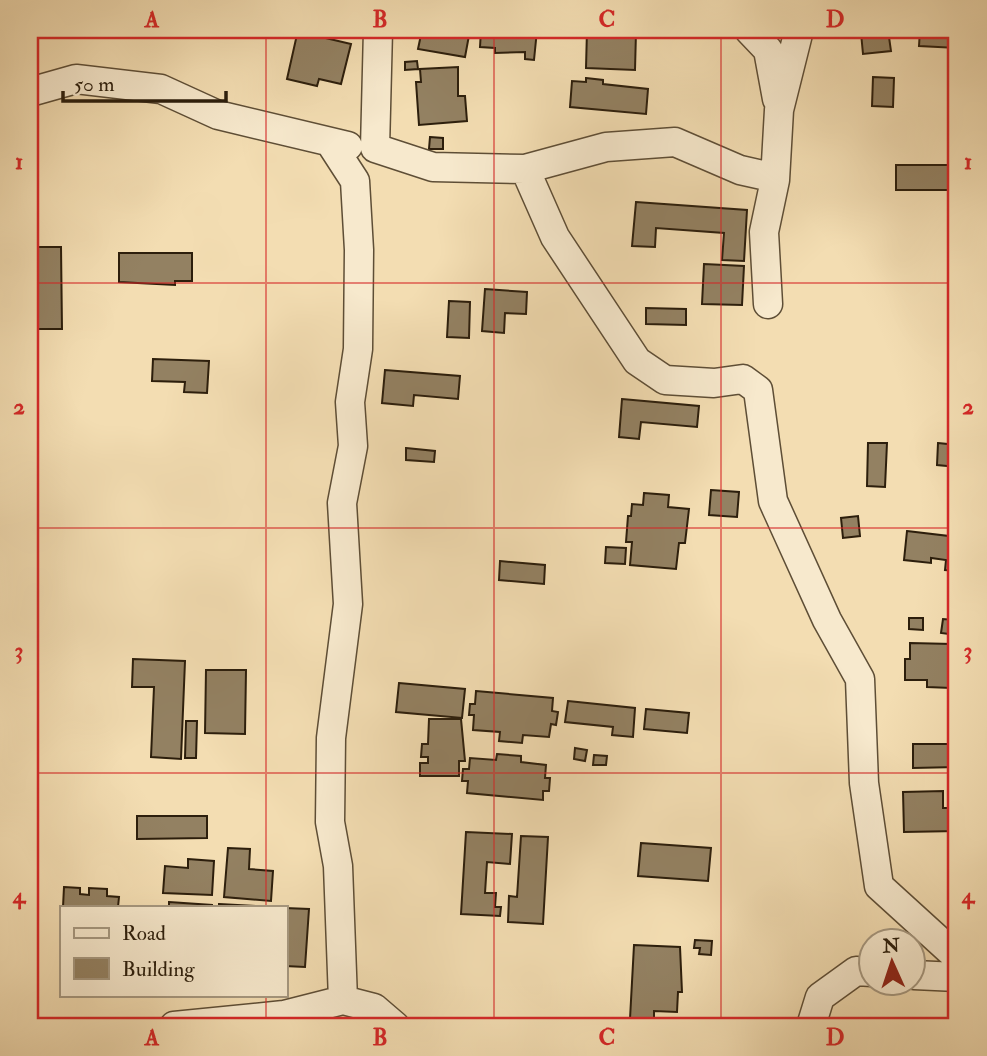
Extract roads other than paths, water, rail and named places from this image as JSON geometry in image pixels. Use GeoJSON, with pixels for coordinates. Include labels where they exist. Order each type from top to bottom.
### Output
{"type":"FeatureCollection","features":[{"type":"Feature","properties":{"kind":"street"},"geometry":{"type":"LineString","coordinates":[[375,148],[378,30]]}},
{"type":"Feature","properties":{"kind":"street"},"geometry":{"type":"LineString","coordinates":[[749,30],[768,50],[779,110]]}},
{"type":"Feature","properties":{"kind":"street"},"geometry":{"type":"LineString","coordinates":[[768,304],[764,232],[775,180],[779,110],[799,30]]}},
{"type":"Feature","properties":{"kind":"street"},"geometry":{"type":"LineString","coordinates":[[30,92],[76,79],[161,89],[218,115],[331,144],[375,148],[433,167],[525,169],[606,147],[676,142],[740,170],[767,176]]}},
{"type":"Feature","properties":{"kind":"street"},"geometry":{"type":"LineString","coordinates":[[331,144],[355,181],[359,250],[358,349],[350,402],[353,446],[342,503],[348,604],[331,738],[330,822],[338,866],[343,1000]]}},
{"type":"Feature","properties":{"kind":"street"},"geometry":{"type":"LineString","coordinates":[[525,169],[555,237],[637,361],[665,380],[714,383],[743,379],[758,390],[773,501],[827,620],[860,679],[864,783],[879,886],[957,957]]}},
{"type":"Feature","properties":{"kind":"street"},"geometry":{"type":"LineString","coordinates":[[811,1026],[820,997],[858,971]]}},
{"type":"Feature","properties":{"kind":"street"},"geometry":{"type":"LineString","coordinates":[[928,976],[957,977]]}},
{"type":"Feature","properties":{"kind":"street"},"geometry":{"type":"LineString","coordinates":[[174,1026],[284,1015],[343,1000],[374,1008],[395,1026]]}}]}
